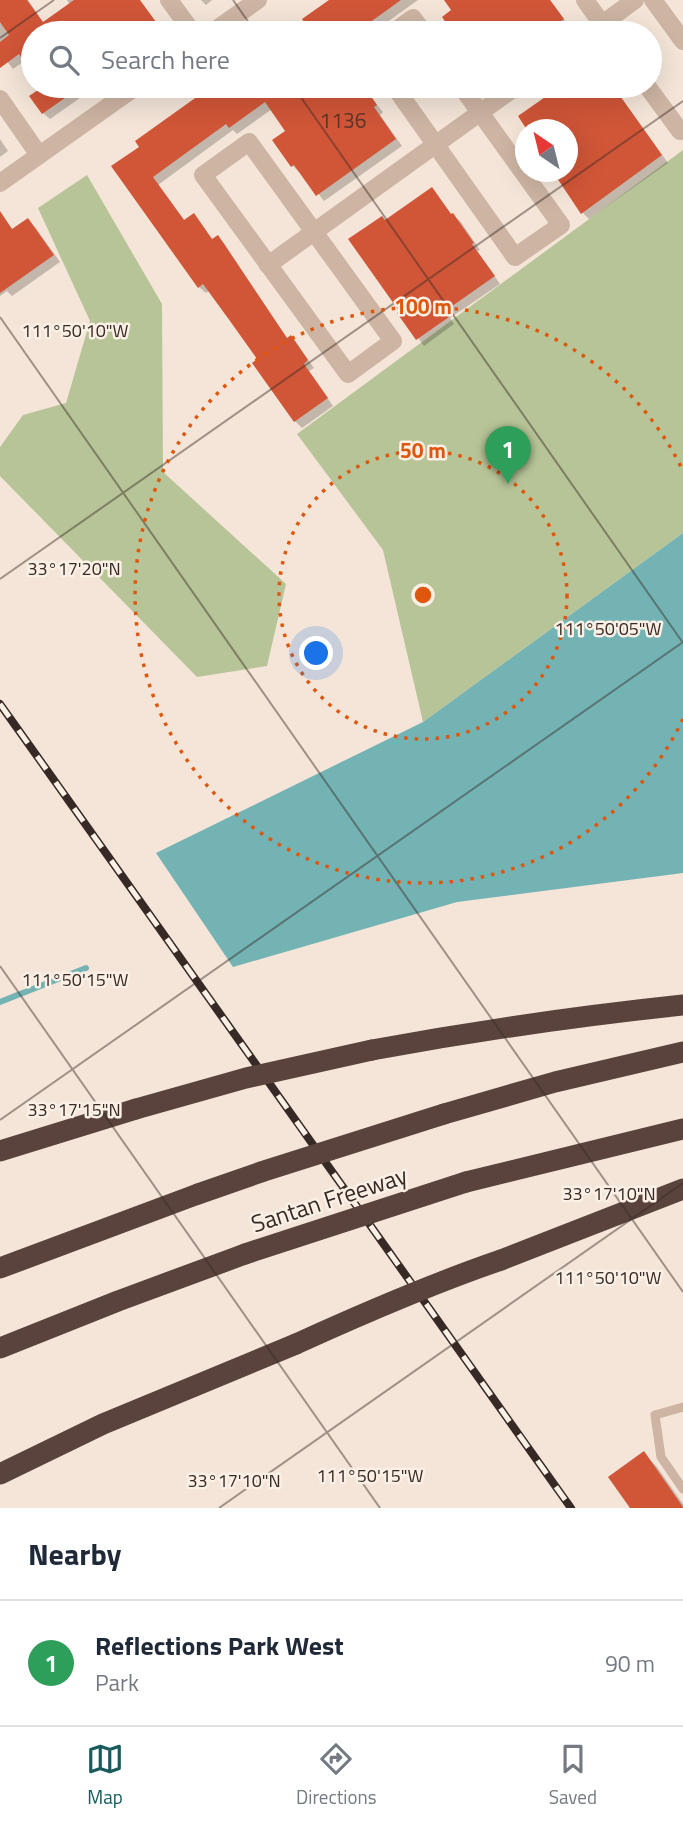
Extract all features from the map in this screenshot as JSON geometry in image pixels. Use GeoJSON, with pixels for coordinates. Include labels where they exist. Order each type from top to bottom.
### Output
{"type":"FeatureCollection","features":[{"type":"Feature","properties":{"kind":"highway"},"geometry":{"type":"LineString","coordinates":[[0,1151],[246,1078],[372,1050],[474,1032],[683,1005]]}},
{"type":"Feature","properties":{"kind":"highway","name":"Santan Freeway"},"geometry":{"type":"LineString","coordinates":[[0,1268],[264,1171],[444,1114],[555,1082],[683,1052]]}},
{"type":"Feature","properties":{"kind":"highway","name":"Santan Freeway"},"geometry":{"type":"LineString","coordinates":[[0,1348],[245,1254],[466,1182],[683,1129]]}},
{"type":"Feature","properties":{"kind":"highway"},"geometry":{"type":"LineString","coordinates":[[0,1474],[103,1424],[413,1292],[683,1189]]}},
{"type":"Feature","properties":{"kind":"street"},"geometry":{"type":"LineString","coordinates":[[169,0],[184,21]]}},
{"type":"Feature","properties":{"kind":"street"},"geometry":{"type":"LineString","coordinates":[[228,21],[258,0]]}},
{"type":"Feature","properties":{"kind":"street"},"geometry":{"type":"LineString","coordinates":[[585,0],[596,21]]}},
{"type":"Feature","properties":{"kind":"street"},"geometry":{"type":"LineString","coordinates":[[610,21],[635,0]]}},
{"type":"Feature","properties":{"kind":"street"},"geometry":{"type":"LineString","coordinates":[[653,0],[683,41]]}},
{"type":"Feature","properties":{"kind":"street"},"geometry":{"type":"LineString","coordinates":[[0,183],[120,98]]}},
{"type":"Feature","properties":{"kind":"street"},"geometry":{"type":"LineString","coordinates":[[402,98],[515,257],[561,225],[470,98]]}},
{"type":"Feature","properties":{"kind":"street"},"geometry":{"type":"LineString","coordinates":[[268,265],[500,98]]}},
{"type":"Feature","properties":{"kind":"street"},"geometry":{"type":"LineString","coordinates":[[656,98],[680,131],[683,129]]}},
{"type":"Feature","properties":{"kind":"street"},"geometry":{"type":"LineString","coordinates":[[0,99],[40,155]]}},
{"type":"Feature","properties":{"kind":"street"},"geometry":{"type":"LineString","coordinates":[[249,142],[393,341],[348,374],[268,265],[204,175],[249,142]]}},
{"type":"Feature","properties":{"kind":"lane"},"geometry":{"type":"LineString","coordinates":[[683,1407],[655,1415],[661,1457],[683,1489]]}},
{"type":"Feature","properties":{"kind":"green space"},"geometry":{"type":"Polygon","coordinates":[[[683,150],[683,533],[423,722],[383,550],[297,434],[683,150]]]}},
{"type":"Feature","properties":{"kind":"green space"},"geometry":{"type":"Polygon","coordinates":[[[87,175],[162,304],[163,472],[286,584],[267,666],[197,677],[0,476],[0,447],[23,415],[66,403],[90,321],[38,208],[87,175]]]}},
{"type":"Feature","properties":{"kind":"water"},"geometry":{"type":"Polygon","coordinates":[[[683,533],[683,873],[457,902],[233,967],[156,853],[423,722],[683,533]]]}},
{"type":"Feature","properties":{"kind":"building"},"geometry":{"type":"Polygon","coordinates":[[[0,0],[27,0],[42,21],[21,21],[21,57],[19,54],[0,68],[0,42],[9,35],[0,22],[0,0]]]}},
{"type":"Feature","properties":{"kind":"building"},"geometry":{"type":"Polygon","coordinates":[[[74,0],[140,0],[155,21],[44,21],[74,0]]]}},
{"type":"Feature","properties":{"kind":"building"},"geometry":{"type":"Polygon","coordinates":[[[329,0],[401,0],[372,21],[302,19],[329,0]]]}},
{"type":"Feature","properties":{"kind":"building"},"geometry":{"type":"Polygon","coordinates":[[[444,0],[550,0],[564,19],[445,21],[442,17],[451,10],[444,0]]]}},
{"type":"Feature","properties":{"kind":"building"},"geometry":{"type":"Polygon","coordinates":[[[30,98],[65,98],[42,114],[30,98]]]}},
{"type":"Feature","properties":{"kind":"building"},"geometry":{"type":"Polygon","coordinates":[[[195,98],[372,98],[377,105],[374,107],[396,139],[316,196],[272,140],[285,131],[265,102],[229,128],[226,124],[153,177],[184,220],[194,213],[212,239],[218,235],[287,338],[291,335],[308,360],[304,364],[328,398],[294,422],[252,363],[257,359],[230,321],[203,284],[198,288],[111,166],[139,147],[135,141],[195,98]]]}},
{"type":"Feature","properties":{"kind":"building"},"geometry":{"type":"Polygon","coordinates":[[[544,98],[622,98],[662,155],[581,214],[560,182],[578,182],[578,119],[520,119],[518,116],[544,98]]]}},
{"type":"Feature","properties":{"kind":"building"},"geometry":{"type":"Polygon","coordinates":[[[432,187],[451,214],[453,213],[495,276],[445,311],[449,317],[416,340],[348,239],[382,216],[385,220],[432,187]]]}},
{"type":"Feature","properties":{"kind":"building"},"geometry":{"type":"Polygon","coordinates":[[[0,211],[12,229],[28,218],[54,255],[0,293],[0,211]]]}},
{"type":"Feature","properties":{"kind":"building"},"geometry":{"type":"Polygon","coordinates":[[[644,1451],[683,1508],[630,1508],[608,1477],[644,1451]]]}},
{"type":"Feature","properties":{"kind":"waterway"},"geometry":{"type":"LineString","coordinates":[[0,1002],[86,968]]}},
{"type":"Feature","properties":{"kind":"railway"},"geometry":{"type":"LineString","coordinates":[[0,704],[571,1508]]}},
{"type":"Feature","properties":{"kind":"place","name":"Reflections Park West"},"geometry":{"type":"Point","coordinates":[508,484]}}]}
